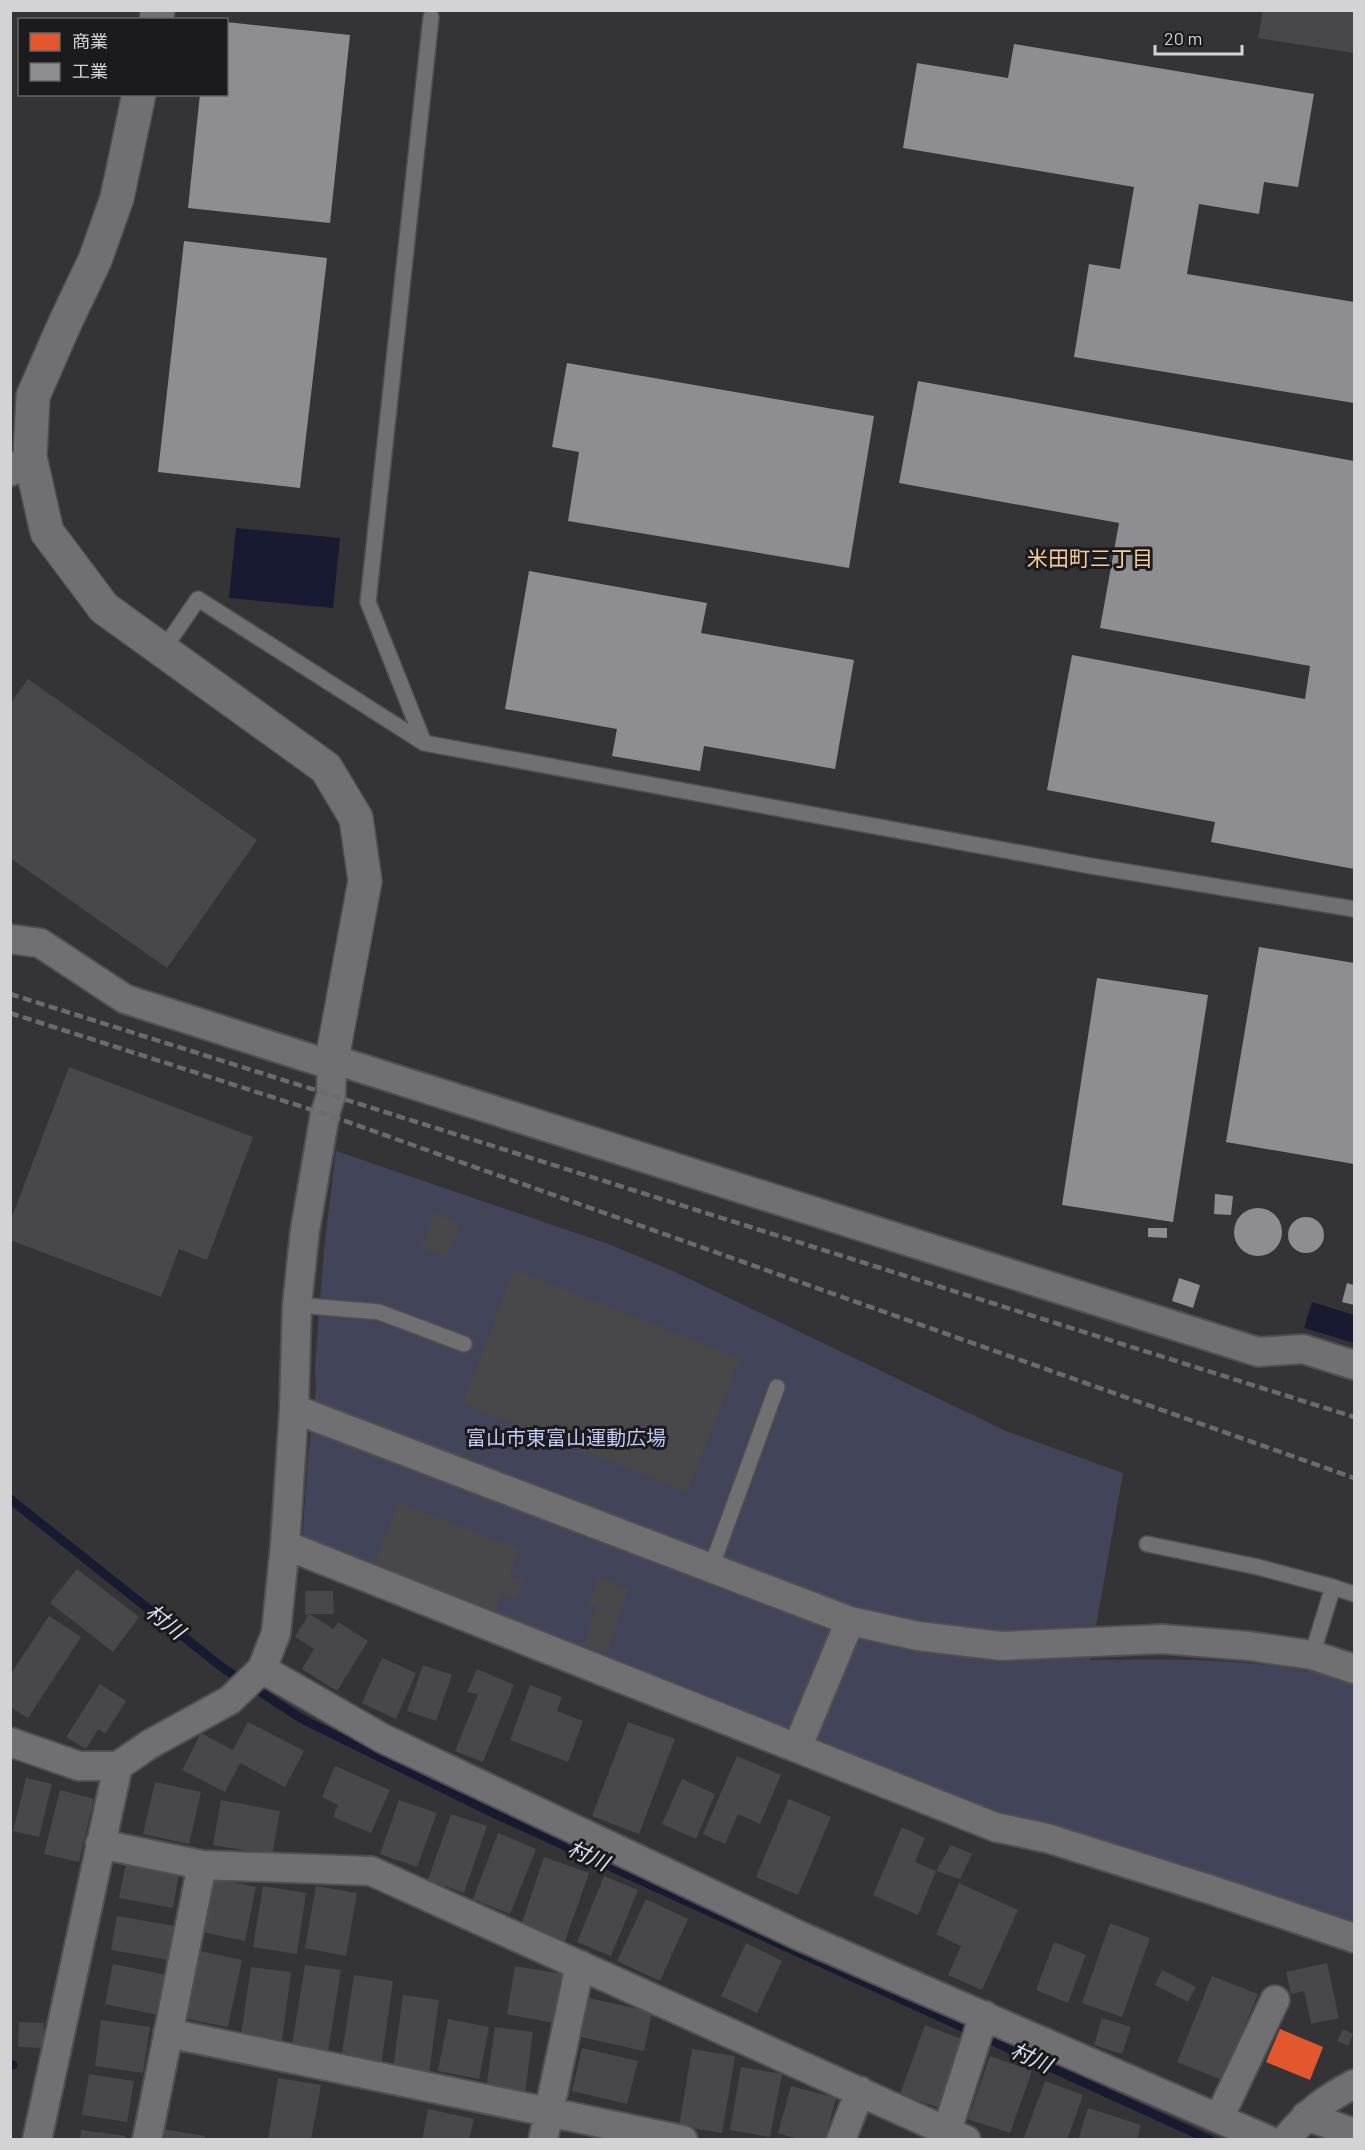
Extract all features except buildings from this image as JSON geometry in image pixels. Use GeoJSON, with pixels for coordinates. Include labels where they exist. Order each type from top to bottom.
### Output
{"type":"FeatureCollection","features":[{"type":"Feature","properties":{"kind":"street"},"geometry":{"type":"LineString","coordinates":[[10,1742],[79,1766],[118,1766],[150,1744],[233,1697],[261,1670],[276,1633],[285,1545],[294,1409],[297,1305],[305,1230],[325,1114],[331,1095],[332,1062],[365,881],[356,818],[326,768],[104,608],[47,532],[20,464],[33,396],[95,260],[117,198],[139,96]]}},
{"type":"Feature","properties":{"kind":"street"},"geometry":{"type":"LineString","coordinates":[[10,939],[40,943],[125,999],[1258,1352],[1303,1349],[1354,1365]]}},
{"type":"Feature","properties":{"kind":"street"},"geometry":{"type":"LineString","coordinates":[[294,1409],[850,1622],[918,1636],[1001,1646],[1162,1639],[1249,1646],[1312,1655],[1354,1669]]}},
{"type":"Feature","properties":{"kind":"street"},"geometry":{"type":"LineString","coordinates":[[285,1545],[995,1827],[1059,1842],[1354,1938]]}},
{"type":"Feature","properties":{"kind":"street"},"geometry":{"type":"LineString","coordinates":[[797,1748],[850,1622]]}},
{"type":"Feature","properties":{"kind":"street"},"geometry":{"type":"LineString","coordinates":[[261,1670],[382,1738],[800,1936],[1268,2139]]}},
{"type":"Feature","properties":{"kind":"street"},"geometry":{"type":"LineString","coordinates":[[37,2139],[118,1766]]}},
{"type":"Feature","properties":{"kind":"street"},"geometry":{"type":"LineString","coordinates":[[100,1844],[202,1865],[371,1871],[860,2091],[952,2136],[984,2015]]}},
{"type":"Feature","properties":{"kind":"street"},"geometry":{"type":"LineString","coordinates":[[147,2139],[202,1865]]}},
{"type":"Feature","properties":{"kind":"street"},"geometry":{"type":"LineString","coordinates":[[543,2139],[580,1965]]}},
{"type":"Feature","properties":{"kind":"street"},"geometry":{"type":"LineString","coordinates":[[1219,2118],[1275,2000]]}},
{"type":"Feature","properties":{"kind":"street"},"geometry":{"type":"LineString","coordinates":[[168,2033],[683,2139]]}},
{"type":"Feature","properties":{"kind":"street"},"geometry":{"type":"LineString","coordinates":[[1285,2139],[1306,2116],[1328,2098],[1354,2084]]}},
{"type":"Feature","properties":{"kind":"street"},"geometry":{"type":"LineString","coordinates":[[841,2139],[860,2091]]}},
{"type":"Feature","properties":{"kind":"street"},"geometry":{"type":"LineString","coordinates":[[1306,2116],[1354,2133]]}},
{"type":"Feature","properties":{"kind":"lane"},"geometry":{"type":"LineString","coordinates":[[424,743],[368,602],[431,17]]}},
{"type":"Feature","properties":{"kind":"lane"},"geometry":{"type":"LineString","coordinates":[[163,651],[198,599],[424,743],[1091,866],[1354,909]]}},
{"type":"Feature","properties":{"kind":"lane"},"geometry":{"type":"LineString","coordinates":[[297,1305],[379,1312],[464,1344]]}},
{"type":"Feature","properties":{"kind":"lane"},"geometry":{"type":"LineString","coordinates":[[711,1568],[777,1387]]}},
{"type":"Feature","properties":{"kind":"lane"},"geometry":{"type":"LineString","coordinates":[[1147,1544],[1258,1567],[1354,1594]]}},
{"type":"Feature","properties":{"kind":"lane"},"geometry":{"type":"LineString","coordinates":[[1312,1655],[1334,1587]]}},
{"type":"Feature","properties":{"kind":"green space","name":"富山市東富山運動広場"},"geometry":{"type":"Polygon","coordinates":[[[336,1151],[611,1245],[675,1272],[1006,1431],[1123,1473],[1090,1660],[1224,1661],[1290,1668],[1354,1682],[1354,1924],[991,1815],[302,1544],[308,1455],[316,1389],[315,1366],[324,1250],[336,1151]]]}},
{"type":"Feature","properties":{"kind":"shaded area"},"geometry":{"type":"Polygon","coordinates":[[[236,528],[340,538],[333,608],[229,598],[236,528]]]}},
{"type":"Feature","properties":{"kind":"shaded area"},"geometry":{"type":"Polygon","coordinates":[[[1312,1302],[1354,1315],[1354,1343],[1304,1328],[1312,1302]]]}},
{"type":"Feature","properties":{"kind":"waterway","name":"村川"},"geometry":{"type":"LineString","coordinates":[[10,1499],[223,1668],[302,1719],[495,1814],[1210,2140]]}},
{"type":"Feature","properties":{"kind":"railway"},"geometry":{"type":"LineString","coordinates":[[10,994],[1354,1417]]}},
{"type":"Feature","properties":{"kind":"railway"},"geometry":{"type":"LineString","coordinates":[[10,1013],[325,1114],[1354,1478]]}},
{"type":"Feature","properties":{"kind":"district","name":"米田町三丁目"},"geometry":{"type":"Point","coordinates":[1090,559]}}]}
